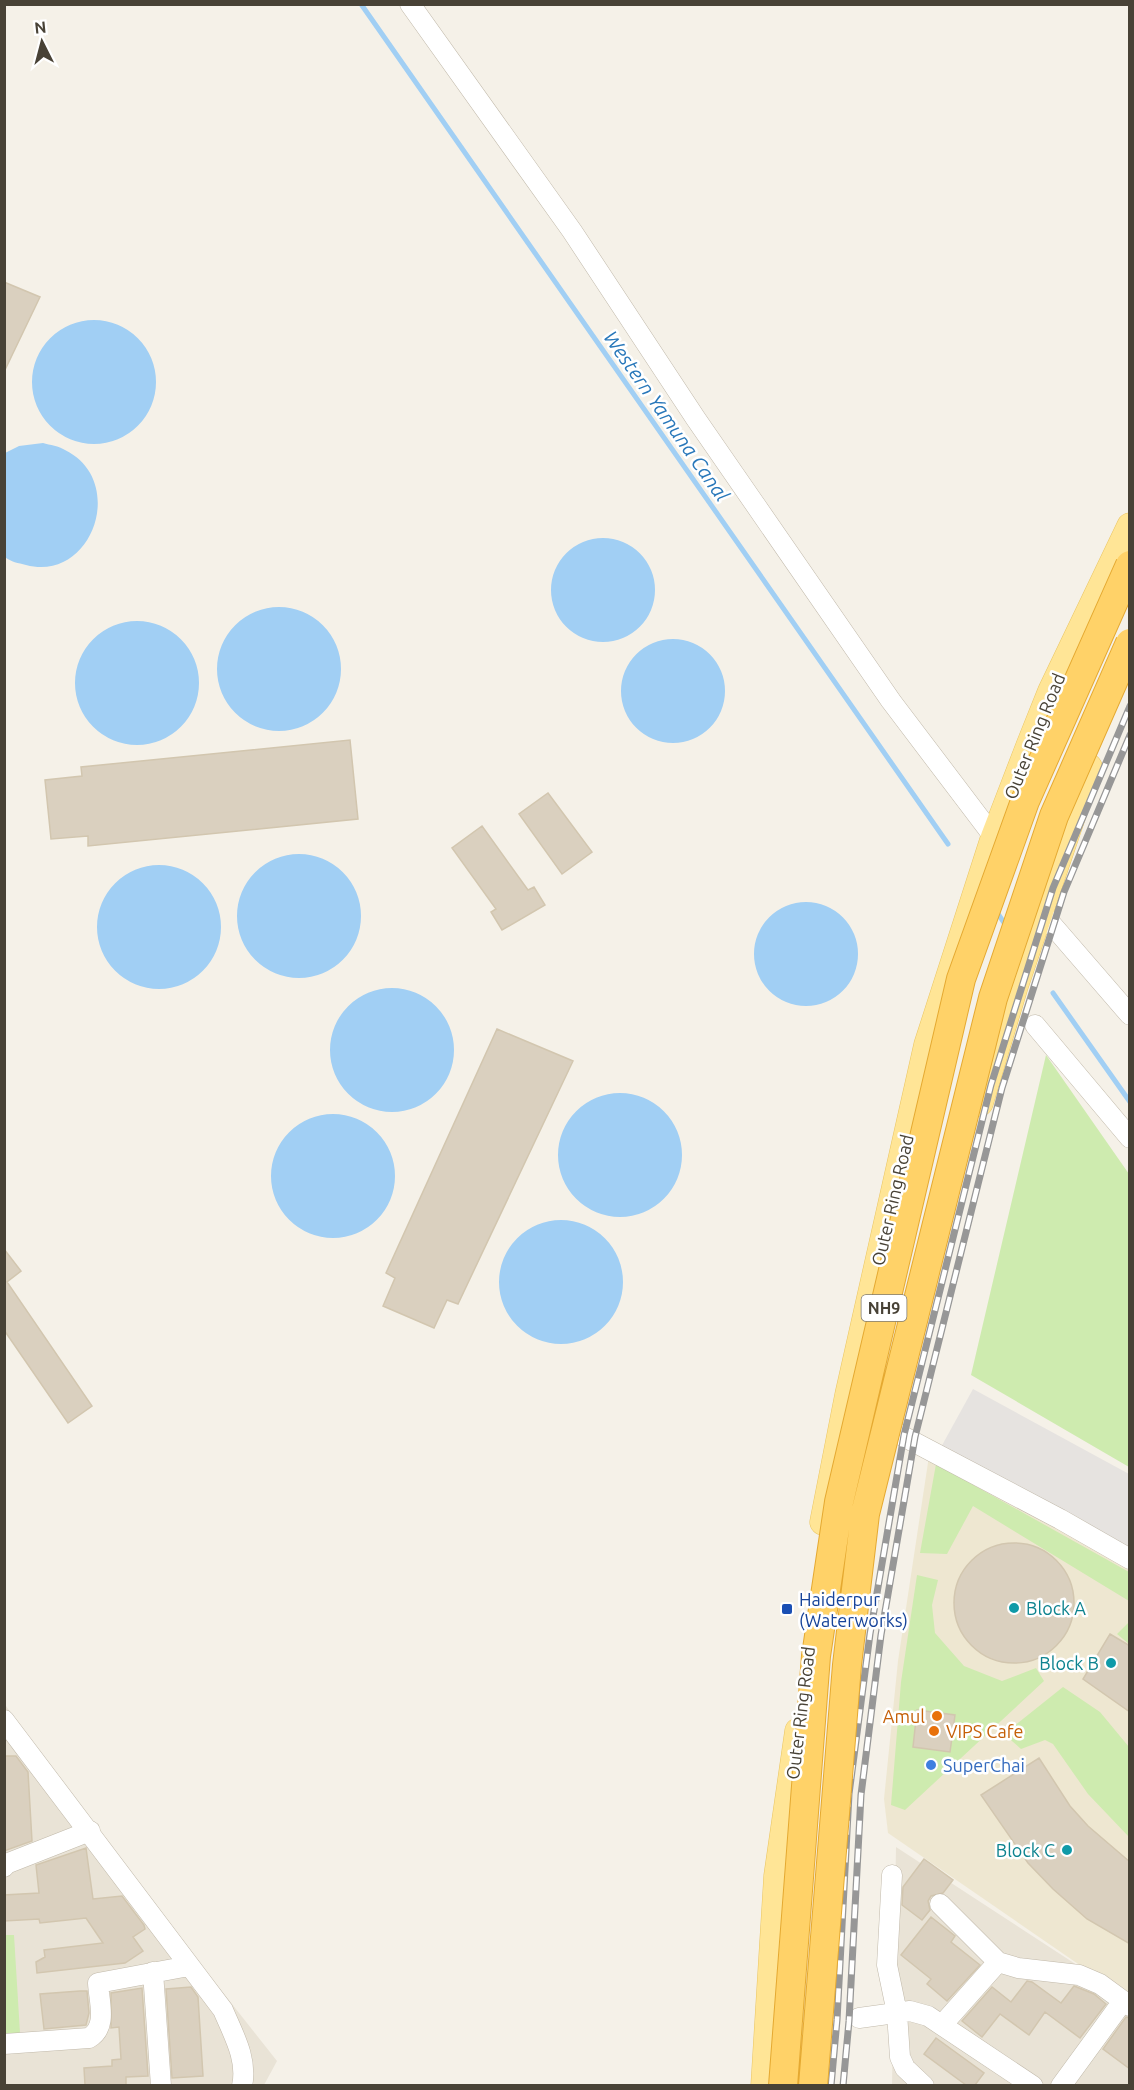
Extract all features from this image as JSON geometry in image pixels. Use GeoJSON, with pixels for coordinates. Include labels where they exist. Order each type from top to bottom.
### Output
{"type":"FeatureCollection","features":[{"type":"Feature","properties":{"kind":"highway","name":"Outer Ring Road"},"geometry":{"type":"LineString","coordinates":[[783,2085],[816,1656],[839,1502],[961,979],[1025,801],[1130,565]]}},
{"type":"Feature","properties":{"kind":"highway","name":"NH9"},"geometry":{"type":"LineString","coordinates":[[820,2079],[847,1665],[865,1514],[993,998],[1054,816],[1130,644]]}},
{"type":"Feature","properties":{"kind":"main road","name":"Outer Ring Road"},"geometry":{"type":"LineString","coordinates":[[765,2074],[777,1876],[798,1733],[826,1495],[927,1045],[994,837],[1051,691],[1130,526]]}},
{"type":"Feature","properties":{"kind":"main road"},"geometry":{"type":"LineString","coordinates":[[765,2074],[820,2079],[853,1689],[869,1561],[903,1393],[979,1107],[1015,986],[1084,778],[1130,666]]}},
{"type":"Feature","properties":{"kind":"street"},"geometry":{"type":"LineString","coordinates":[[410,4],[572,231],[696,419],[878,682],[994,837]]}},
{"type":"Feature","properties":{"kind":"street"},"geometry":{"type":"LineString","coordinates":[[1041,912],[1130,1015]]}},
{"type":"Feature","properties":{"kind":"street"},"geometry":{"type":"LineString","coordinates":[[1035,1024],[1130,1138]]}},
{"type":"Feature","properties":{"kind":"street"},"geometry":{"type":"LineString","coordinates":[[895,1432],[1060,1519],[1130,1559]]}},
{"type":"Feature","properties":{"kind":"street"},"geometry":{"type":"LineString","coordinates":[[4,1720],[223,2010],[241,2054],[244,2074],[242,2085]]}},
{"type":"Feature","properties":{"kind":"street"},"geometry":{"type":"LineString","coordinates":[[4,1867],[6,1864],[90,1831]]}},
{"type":"Feature","properties":{"kind":"street"},"geometry":{"type":"LineString","coordinates":[[892,1875],[887,1965],[897,2013],[900,2057],[913,2078],[924,2085]]}},
{"type":"Feature","properties":{"kind":"street"},"geometry":{"type":"LineString","coordinates":[[940,1904],[998,1962],[1018,1968],[1079,1975],[1100,1984],[1126,2004],[1061,2085]]}},
{"type":"Feature","properties":{"kind":"street"},"geometry":{"type":"LineString","coordinates":[[942,2025],[998,1962]]}},
{"type":"Feature","properties":{"kind":"street"},"geometry":{"type":"LineString","coordinates":[[4,2044],[89,2038],[98,2033],[101,2023],[98,1983],[189,1966]]}},
{"type":"Feature","properties":{"kind":"street"},"geometry":{"type":"LineString","coordinates":[[153,1972],[161,2085]]}},
{"type":"Feature","properties":{"kind":"street"},"geometry":{"type":"LineString","coordinates":[[859,2018],[910,2011],[928,2016],[1033,2085]]}},
{"type":"Feature","properties":{"kind":"shaded area"},"geometry":{"type":"Polygon","coordinates":[[[973,1389],[1129,1474],[1129,1554],[940,1449],[973,1389]]]}},
{"type":"Feature","properties":{"kind":"shaded area"},"geometry":{"type":"Polygon","coordinates":[[[929,1456],[1129,1568],[1129,1999],[888,1833],[884,1799],[898,1661],[929,1456]]]}},
{"type":"Feature","properties":{"kind":"shaded area"},"geometry":{"type":"Polygon","coordinates":[[[4,1703],[70,1799],[277,2061],[264,2085],[5,2085],[4,1703]]]}},
{"type":"Feature","properties":{"kind":"shaded area"},"geometry":{"type":"Polygon","coordinates":[[[896,1847],[1129,1999],[1129,2085],[892,2086],[896,1847]]]}},
{"type":"Feature","properties":{"kind":"green space"},"geometry":{"type":"Polygon","coordinates":[[[1046,1055],[1129,1174],[1129,1467],[971,1375],[1046,1055]]]}},
{"type":"Feature","properties":{"kind":"green space"},"geometry":{"type":"Polygon","coordinates":[[[936,1464],[1129,1572],[1129,1601],[973,1506],[947,1554],[920,1553],[936,1464]]]}},
{"type":"Feature","properties":{"kind":"green space"},"geometry":{"type":"Polygon","coordinates":[[[917,1575],[938,1580],[932,1605],[935,1633],[964,1666],[1002,1681],[1036,1668],[1044,1681],[905,1810],[891,1805],[901,1682],[917,1575]]]}},
{"type":"Feature","properties":{"kind":"green space"},"geometry":{"type":"Polygon","coordinates":[[[1129,1622],[1129,1644],[1117,1634],[1129,1622]]]}},
{"type":"Feature","properties":{"kind":"green space"},"geometry":{"type":"Polygon","coordinates":[[[1063,1687],[1100,1712],[1129,1747],[1129,1837],[1088,1794],[1053,1744],[1045,1740],[1021,1749],[1004,1734],[1063,1687]]]}},
{"type":"Feature","properties":{"kind":"green space"},"geometry":{"type":"Polygon","coordinates":[[[5,1935],[14,1935],[20,2033],[5,2034],[5,1935]]]}},
{"type":"Feature","properties":{"kind":"water"},"geometry":{"type":"Polygon","coordinates":[[[94,320],[118,325],[138,338],[151,358],[156,382],[151,406],[138,426],[118,439],[94,444],[70,439],[50,426],[37,406],[32,382],[37,358],[50,338],[70,325],[94,320]]]}},
{"type":"Feature","properties":{"kind":"water"},"geometry":{"type":"Polygon","coordinates":[[[43,443],[63,449],[84,465],[95,484],[98,505],[94,526],[84,545],[69,559],[49,566],[26,565],[5,557],[5,453],[19,446],[43,443]]]}},
{"type":"Feature","properties":{"kind":"water"},"geometry":{"type":"Polygon","coordinates":[[[603,538],[623,542],[640,553],[651,570],[655,590],[651,610],[640,627],[623,638],[603,642],[583,638],[566,627],[555,610],[551,590],[555,570],[566,553],[583,542],[603,538]]]}},
{"type":"Feature","properties":{"kind":"water"},"geometry":{"type":"Polygon","coordinates":[[[279,607],[303,612],[323,625],[336,645],[341,669],[336,693],[323,713],[303,726],[279,731],[255,726],[235,713],[222,693],[217,669],[222,645],[235,625],[255,612],[279,607]]]}},
{"type":"Feature","properties":{"kind":"water"},"geometry":{"type":"Polygon","coordinates":[[[137,621],[161,626],[181,639],[194,659],[199,683],[194,707],[181,727],[161,740],[137,745],[113,740],[93,727],[80,707],[75,683],[80,659],[93,639],[113,626],[137,621]]]}},
{"type":"Feature","properties":{"kind":"water"},"geometry":{"type":"Polygon","coordinates":[[[673,639],[693,643],[710,654],[721,671],[725,691],[721,711],[710,728],[693,739],[673,743],[653,739],[636,728],[625,711],[621,691],[625,671],[636,654],[653,643],[673,639]]]}},
{"type":"Feature","properties":{"kind":"water"},"geometry":{"type":"Polygon","coordinates":[[[299,854],[323,859],[343,872],[356,892],[361,916],[356,940],[343,960],[323,973],[299,978],[275,973],[255,960],[242,940],[237,916],[242,892],[255,872],[275,859],[299,854]]]}},
{"type":"Feature","properties":{"kind":"water"},"geometry":{"type":"Polygon","coordinates":[[[159,865],[183,870],[203,883],[216,903],[221,927],[216,951],[203,971],[183,984],[159,989],[135,984],[115,971],[102,951],[97,927],[102,903],[115,883],[135,870],[159,865]]]}},
{"type":"Feature","properties":{"kind":"water"},"geometry":{"type":"Polygon","coordinates":[[[806,902],[826,906],[843,917],[854,934],[858,954],[854,974],[843,991],[826,1002],[806,1006],[786,1002],[769,991],[758,974],[754,954],[758,934],[769,917],[786,906],[806,902]]]}},
{"type":"Feature","properties":{"kind":"water"},"geometry":{"type":"Polygon","coordinates":[[[392,988],[416,993],[436,1006],[449,1026],[454,1050],[449,1074],[436,1094],[416,1107],[392,1112],[368,1107],[348,1094],[335,1074],[330,1050],[335,1026],[348,1006],[368,993],[392,988]]]}},
{"type":"Feature","properties":{"kind":"water"},"geometry":{"type":"Polygon","coordinates":[[[620,1093],[644,1098],[664,1111],[677,1131],[682,1155],[677,1179],[664,1199],[644,1212],[620,1217],[596,1212],[576,1199],[563,1179],[558,1155],[563,1131],[576,1111],[596,1098],[620,1093]]]}},
{"type":"Feature","properties":{"kind":"water"},"geometry":{"type":"Polygon","coordinates":[[[333,1114],[357,1119],[377,1132],[390,1152],[395,1176],[390,1200],[377,1220],[357,1233],[333,1238],[309,1233],[289,1220],[276,1200],[271,1176],[276,1152],[289,1132],[309,1119],[333,1114]]]}},
{"type":"Feature","properties":{"kind":"water"},"geometry":{"type":"Polygon","coordinates":[[[561,1220],[585,1225],[605,1238],[618,1258],[623,1282],[618,1306],[605,1326],[585,1339],[561,1344],[537,1339],[517,1326],[504,1306],[499,1282],[504,1258],[517,1238],[537,1225],[561,1220]]]}},
{"type":"Feature","properties":{"kind":"building"},"geometry":{"type":"Polygon","coordinates":[[[4,282],[40,297],[4,372],[4,282]]]}},
{"type":"Feature","properties":{"kind":"building"},"geometry":{"type":"Polygon","coordinates":[[[350,740],[358,819],[88,846],[88,836],[51,839],[45,780],[82,776],[81,767],[350,740]]]}},
{"type":"Feature","properties":{"kind":"building"},"geometry":{"type":"Polygon","coordinates":[[[548,793],[592,852],[562,874],[519,814],[548,793]]]}},
{"type":"Feature","properties":{"kind":"building"},"geometry":{"type":"Polygon","coordinates":[[[482,826],[528,890],[534,887],[545,905],[502,930],[491,912],[496,909],[452,848],[482,826]]]}},
{"type":"Feature","properties":{"kind":"building"},"geometry":{"type":"Polygon","coordinates":[[[497,1029],[573,1061],[458,1304],[447,1300],[434,1328],[383,1306],[395,1278],[386,1273],[497,1029]]]}},
{"type":"Feature","properties":{"kind":"building"},"geometry":{"type":"Polygon","coordinates":[[[4,1249],[21,1271],[7,1282],[92,1406],[68,1423],[4,1330],[4,1249]]]}},
{"type":"Feature","properties":{"kind":"building","name":"Block A"},"geometry":{"type":"Polygon","coordinates":[[[1014,1543],[1037,1547],[1057,1560],[1070,1580],[1074,1603],[1070,1626],[1057,1646],[1037,1659],[1014,1663],[991,1659],[971,1646],[958,1626],[954,1603],[958,1580],[971,1560],[991,1547],[1014,1543]]]}},
{"type":"Feature","properties":{"kind":"building","name":"Block B"},"geometry":{"type":"Polygon","coordinates":[[[1110,1634],[1130,1646],[1130,1712],[1083,1679],[1110,1634]]]}},
{"type":"Feature","properties":{"kind":"building","name":"VIPS Cafe"},"geometry":{"type":"Polygon","coordinates":[[[917,1710],[955,1715],[950,1752],[913,1747],[917,1710]]]}},
{"type":"Feature","properties":{"kind":"building"},"geometry":{"type":"Polygon","coordinates":[[[4,1756],[16,1756],[28,1772],[32,1841],[4,1851],[4,1756]]]}},
{"type":"Feature","properties":{"kind":"building","name":"Block C"},"geometry":{"type":"Polygon","coordinates":[[[1039,1758],[1070,1806],[1088,1826],[1130,1862],[1130,1944],[1087,1919],[1053,1889],[1028,1863],[981,1795],[1039,1758]]]}},
{"type":"Feature","properties":{"kind":"building"},"geometry":{"type":"Polygon","coordinates":[[[86,1848],[93,1899],[122,1896],[144,1925],[145,1929],[133,1937],[143,1951],[125,1963],[37,1973],[36,1962],[45,1957],[44,1950],[103,1943],[86,1918],[40,1923],[39,1919],[4,1921],[4,1895],[39,1893],[36,1865],[86,1848]]]}},
{"type":"Feature","properties":{"kind":"building"},"geometry":{"type":"Polygon","coordinates":[[[924,1859],[953,1880],[943,1893],[931,1896],[928,1901],[930,1910],[922,1920],[902,1905],[903,1887],[924,1859]]]}},
{"type":"Feature","properties":{"kind":"building"},"geometry":{"type":"Polygon","coordinates":[[[931,1917],[955,1936],[951,1942],[980,1965],[947,2001],[927,1984],[931,1979],[901,1955],[931,1917]]]}},
{"type":"Feature","properties":{"kind":"building"},"geometry":{"type":"Polygon","coordinates":[[[1027,1981],[1032,1982],[1061,2003],[1074,1986],[1094,1994],[1106,2004],[1080,2038],[1045,2012],[1029,2035],[1000,2014],[982,2037],[962,2021],[992,1987],[1011,2002],[1027,1981]]]}},
{"type":"Feature","properties":{"kind":"building"},"geometry":{"type":"Polygon","coordinates":[[[191,1987],[198,1997],[203,2076],[172,2078],[166,1989],[191,1987]]]}},
{"type":"Feature","properties":{"kind":"building"},"geometry":{"type":"Polygon","coordinates":[[[142,1988],[148,2076],[126,2077],[126,2085],[85,2085],[84,2068],[112,2066],[112,2060],[121,2059],[119,2027],[111,2028],[111,1993],[142,1988]]]}},
{"type":"Feature","properties":{"kind":"building"},"geometry":{"type":"Polygon","coordinates":[[[87,1991],[89,2013],[86,2025],[44,2029],[40,1994],[87,1991]]]}},
{"type":"Feature","properties":{"kind":"building"},"geometry":{"type":"Polygon","coordinates":[[[1126,2017],[1130,2018],[1130,2069],[1103,2049],[1126,2017]]]}},
{"type":"Feature","properties":{"kind":"building"},"geometry":{"type":"Polygon","coordinates":[[[936,2038],[984,2073],[975,2085],[966,2085],[924,2054],[936,2038]]]}},
{"type":"Feature","properties":{"kind":"waterway","name":"Western Yamuna Canal"},"geometry":{"type":"LineString","coordinates":[[361,4],[948,844]]}},
{"type":"Feature","properties":{"kind":"waterway","name":"Western Yamuna Canal"},"geometry":{"type":"LineString","coordinates":[[996,911],[1007,927]]}},
{"type":"Feature","properties":{"kind":"waterway","name":"Western Yamuna Canal"},"geometry":{"type":"LineString","coordinates":[[1053,993],[1130,1102]]}},
{"type":"Feature","properties":{"kind":"railway"},"geometry":{"type":"LineString","coordinates":[[831,2086],[837,2020],[849,1794],[870,1634],[904,1435],[991,1085],[1053,888],[1130,706]]}},
{"type":"Feature","properties":{"kind":"railway"},"geometry":{"type":"LineString","coordinates":[[843,2086],[849,2021],[861,1795],[881,1635],[915,1437],[1002,1088],[1064,892],[1130,735]]}},
{"type":"Feature","properties":{"kind":"place","name":"Block A"},"geometry":{"type":"Point","coordinates":[1014,1608]}},
{"type":"Feature","properties":{"kind":"place","name":"Haiderpur (Waterworks)"},"geometry":{"type":"Point","coordinates":[787,1609]}},
{"type":"Feature","properties":{"kind":"place","name":"Block B"},"geometry":{"type":"Point","coordinates":[1111,1663]}},
{"type":"Feature","properties":{"kind":"place","name":"Amul"},"geometry":{"type":"Point","coordinates":[937,1716]}},
{"type":"Feature","properties":{"kind":"place","name":"VIPS Cafe"},"geometry":{"type":"Point","coordinates":[934,1731]}},
{"type":"Feature","properties":{"kind":"place","name":"SuperChai"},"geometry":{"type":"Point","coordinates":[931,1765]}},
{"type":"Feature","properties":{"kind":"place","name":"Block C"},"geometry":{"type":"Point","coordinates":[1067,1850]}}]}
